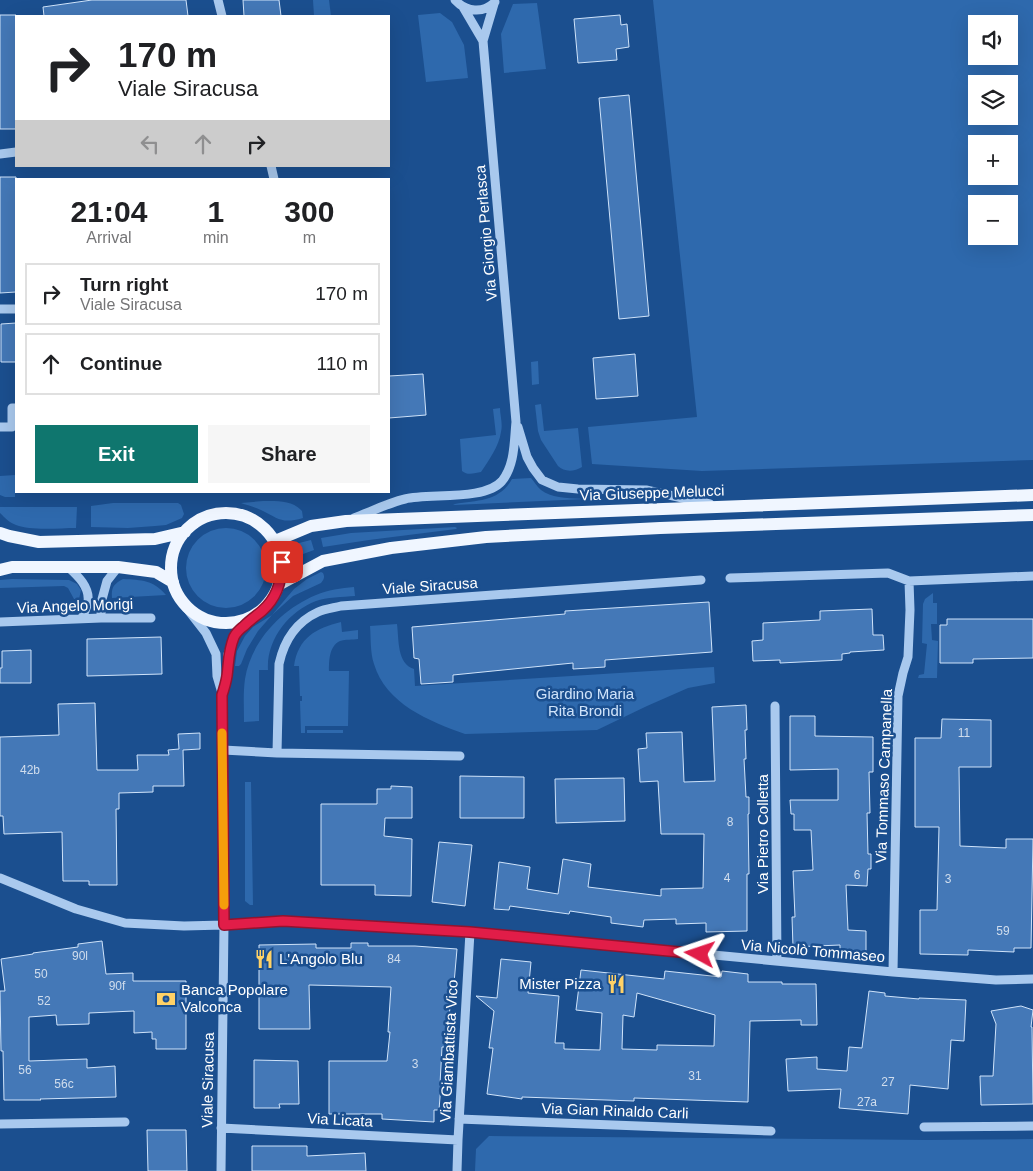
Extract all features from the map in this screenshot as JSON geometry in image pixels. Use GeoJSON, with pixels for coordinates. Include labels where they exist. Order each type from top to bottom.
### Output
{"type":"FeatureCollection","features":[{"type":"Feature","properties":{"kind":"main road","name":"Via Giuseppe Melucci"},"geometry":{"type":"LineString","coordinates":[[275,541],[311,526],[346,521],[1033,495]]}},
{"type":"Feature","properties":{"kind":"main road"},"geometry":{"type":"LineString","coordinates":[[215,514],[238,514],[259,523],[275,541],[282,562],[280,584],[276,594],[261,612],[240,622],[216,623],[199,617],[185,606],[175,591],[172,582],[171,560],[178,540],[194,524],[215,514]]}},
{"type":"Feature","properties":{"kind":"main road"},"geometry":{"type":"LineString","coordinates":[[280,584],[323,561],[391,548],[486,537],[660,528],[1033,514]]}},
{"type":"Feature","properties":{"kind":"main road"},"geometry":{"type":"LineString","coordinates":[[0,533],[39,542],[156,539],[185,532]]}},
{"type":"Feature","properties":{"kind":"main road"},"geometry":{"type":"LineString","coordinates":[[0,570],[12,567],[118,567],[156,572],[172,582]]}},
{"type":"Feature","properties":{"kind":"street"},"geometry":{"type":"LineString","coordinates":[[218,0],[222,15]]}},
{"type":"Feature","properties":{"kind":"street","name":"Via Giorgio Perlasca"},"geometry":{"type":"LineString","coordinates":[[455,0],[467,9],[475,10],[484,9],[496,2]]}},
{"type":"Feature","properties":{"kind":"street","name":"Via Giorgio Perlasca"},"geometry":{"type":"LineString","coordinates":[[346,521],[405,499],[487,491],[501,482],[509,470],[516,422],[483,41],[496,2]]}},
{"type":"Feature","properties":{"kind":"street","name":"Via Giorgio Perlasca"},"geometry":{"type":"LineString","coordinates":[[463,6],[483,41]]}},
{"type":"Feature","properties":{"kind":"street"},"geometry":{"type":"LineString","coordinates":[[0,154],[15,152]]}},
{"type":"Feature","properties":{"kind":"street"},"geometry":{"type":"LineString","coordinates":[[0,309],[15,309]]}},
{"type":"Feature","properties":{"kind":"street"},"geometry":{"type":"LineString","coordinates":[[0,427],[12,427],[12,408],[15,408]]}},
{"type":"Feature","properties":{"kind":"street","name":"Via Giorgio Perlasca"},"geometry":{"type":"LineString","coordinates":[[516,422],[527,457],[533,468],[542,480],[558,487],[646,490],[722,506]]}},
{"type":"Feature","properties":{"kind":"street"},"geometry":{"type":"LineString","coordinates":[[68,567],[80,578],[87,591],[88,602],[82,618]]}},
{"type":"Feature","properties":{"kind":"street"},"geometry":{"type":"LineString","coordinates":[[100,618],[107,581],[118,567]]}},
{"type":"Feature","properties":{"kind":"street"},"geometry":{"type":"LineString","coordinates":[[730,578],[888,573],[909,581],[1033,576]]}},
{"type":"Feature","properties":{"kind":"street","name":"Viale Siracusa"},"geometry":{"type":"LineString","coordinates":[[277,753],[279,664],[281,655],[291,633],[300,624],[319,612],[341,606],[701,580]]}},
{"type":"Feature","properties":{"kind":"street","name":"Via Tommaso Campanella"},"geometry":{"type":"LineString","coordinates":[[893,972],[898,696],[908,657],[909,581]]}},
{"type":"Feature","properties":{"kind":"street","name":"Viale Siracusa"},"geometry":{"type":"LineString","coordinates":[[185,606],[206,633],[216,654],[217,676],[222,695],[224,925],[221,1171]]}},
{"type":"Feature","properties":{"kind":"street","name":"Via Angelo Morigi"},"geometry":{"type":"LineString","coordinates":[[0,622],[82,618],[151,618]]}},
{"type":"Feature","properties":{"kind":"street","name":"Viale Siracusa"},"geometry":{"type":"LineString","coordinates":[[222,695],[227,675],[228,654],[235,635],[251,618]]}},
{"type":"Feature","properties":{"kind":"street","name":"Via Pietro Colletta"},"geometry":{"type":"LineString","coordinates":[[775,706],[777,961]]}},
{"type":"Feature","properties":{"kind":"street"},"geometry":{"type":"LineString","coordinates":[[223,750],[277,753],[460,756]]}},
{"type":"Feature","properties":{"kind":"street","name":"Via Nicolò Tommaseo"},"geometry":{"type":"LineString","coordinates":[[0,878],[76,909],[125,923],[184,926],[283,921],[470,932],[893,972],[996,980],[1033,979]]}},
{"type":"Feature","properties":{"kind":"street","name":"Via Giambattista Vico"},"geometry":{"type":"LineString","coordinates":[[457,1171],[470,932]]}},
{"type":"Feature","properties":{"kind":"street","name":"Via Gian Rinaldo Carli"},"geometry":{"type":"LineString","coordinates":[[459,1119],[771,1130]]}},
{"type":"Feature","properties":{"kind":"street"},"geometry":{"type":"LineString","coordinates":[[0,1124],[125,1122]]}},
{"type":"Feature","properties":{"kind":"street"},"geometry":{"type":"LineString","coordinates":[[924,1127],[1033,1126]]}},
{"type":"Feature","properties":{"kind":"street","name":"Via Licata"},"geometry":{"type":"LineString","coordinates":[[221,1128],[458,1140]]}},
{"type":"Feature","properties":{"kind":"green space"},"geometry":{"type":"Polygon","coordinates":[[[313,0],[329,0],[331,15],[314,15],[313,0]]]}},
{"type":"Feature","properties":{"kind":"green space"},"geometry":{"type":"Polygon","coordinates":[[[653,0],[1033,0],[1033,460],[702,471],[592,464],[588,427],[697,417],[653,0]]]}},
{"type":"Feature","properties":{"kind":"green space"},"geometry":{"type":"Polygon","coordinates":[[[537,3],[546,69],[504,73],[501,34],[513,4],[537,3]]]}},
{"type":"Feature","properties":{"kind":"green space"},"geometry":{"type":"Polygon","coordinates":[[[440,13],[452,22],[464,45],[468,78],[426,82],[418,15],[440,13]]]}},
{"type":"Feature","properties":{"kind":"green space"},"geometry":{"type":"Polygon","coordinates":[[[538,361],[539,384],[532,385],[531,362],[538,361]]]}},
{"type":"Feature","properties":{"kind":"green space"},"geometry":{"type":"Polygon","coordinates":[[[541,404],[544,431],[578,428],[582,467],[569,471],[560,468],[541,440],[535,405],[541,404]]]}},
{"type":"Feature","properties":{"kind":"green space"},"geometry":{"type":"Polygon","coordinates":[[[500,408],[502,429],[493,453],[481,472],[464,473],[462,471],[460,439],[496,435],[493,409],[500,408]]]}},
{"type":"Feature","properties":{"kind":"green space"},"geometry":{"type":"Polygon","coordinates":[[[15,475],[15,497],[0,495],[0,476],[15,475]]]}},
{"type":"Feature","properties":{"kind":"green space"},"geometry":{"type":"Polygon","coordinates":[[[531,478],[541,490],[548,494],[564,498],[608,498],[453,505],[487,499],[501,492],[512,479],[531,478]]]}},
{"type":"Feature","properties":{"kind":"green space"},"geometry":{"type":"Polygon","coordinates":[[[284,502],[294,505],[302,511],[303,518],[290,521],[281,520],[241,503],[284,502]]]}},
{"type":"Feature","properties":{"kind":"green space"},"geometry":{"type":"Polygon","coordinates":[[[113,503],[178,503],[181,505],[184,514],[182,518],[166,525],[128,528],[91,527],[91,506],[113,503]]]}},
{"type":"Feature","properties":{"kind":"green space"},"geometry":{"type":"Polygon","coordinates":[[[0,507],[77,507],[76,528],[37,529],[22,527],[14,524],[0,513],[0,507]]]}},
{"type":"Feature","properties":{"kind":"green space"},"geometry":{"type":"Polygon","coordinates":[[[455,527],[456,529],[323,547],[321,538],[351,533],[455,527]]]}},
{"type":"Feature","properties":{"kind":"green space"},"geometry":{"type":"Polygon","coordinates":[[[226,528],[241,531],[254,540],[263,553],[266,568],[263,583],[254,596],[241,605],[226,608],[211,605],[198,596],[189,583],[186,568],[189,553],[198,540],[211,531],[226,528]]]}},
{"type":"Feature","properties":{"kind":"green space"},"geometry":{"type":"Polygon","coordinates":[[[311,540],[314,550],[295,557],[291,545],[311,540]]]}},
{"type":"Feature","properties":{"kind":"green space"},"geometry":{"type":"Polygon","coordinates":[[[321,572],[323,573],[324,578],[321,583],[293,596],[272,615],[294,589],[307,579],[321,572]]]}},
{"type":"Feature","properties":{"kind":"green space"},"geometry":{"type":"Polygon","coordinates":[[[123,579],[147,582],[156,586],[166,595],[112,598],[114,586],[123,579]]]}},
{"type":"Feature","properties":{"kind":"green space"},"geometry":{"type":"Polygon","coordinates":[[[0,580],[69,580],[77,584],[81,590],[79,599],[74,599],[68,588],[64,586],[0,588],[0,580]]]}},
{"type":"Feature","properties":{"kind":"green space"},"geometry":{"type":"Polygon","coordinates":[[[354,587],[355,596],[316,601],[288,619],[275,638],[271,648],[268,670],[259,670],[259,721],[244,722],[245,679],[248,665],[261,639],[280,618],[303,601],[325,592],[354,587]]]}},
{"type":"Feature","properties":{"kind":"green space"},"geometry":{"type":"Polygon","coordinates":[[[933,593],[933,603],[937,603],[937,624],[931,624],[932,640],[938,641],[937,678],[918,678],[919,675],[924,674],[927,644],[922,643],[923,604],[925,599],[933,593]]]}},
{"type":"Feature","properties":{"kind":"green space"},"geometry":{"type":"Polygon","coordinates":[[[272,615],[258,631],[247,649],[241,664],[235,666],[237,651],[245,636],[253,627],[272,615]]]}},
{"type":"Feature","properties":{"kind":"green space"},"geometry":{"type":"Polygon","coordinates":[[[341,622],[342,632],[358,630],[358,639],[342,640],[336,643],[330,658],[329,671],[349,671],[348,726],[305,726],[305,733],[301,733],[300,701],[302,701],[302,696],[300,696],[299,666],[294,666],[296,656],[304,641],[316,631],[341,622]]]}},
{"type":"Feature","properties":{"kind":"green space","name":"Giardino Maria Rita Brondi"},"geometry":{"type":"Polygon","coordinates":[[[397,624],[400,651],[404,662],[414,669],[415,686],[714,667],[715,683],[688,688],[597,730],[465,734],[437,723],[410,709],[388,690],[380,678],[371,650],[370,626],[397,624]]]}},
{"type":"Feature","properties":{"kind":"green space"},"geometry":{"type":"Polygon","coordinates":[[[307,730],[343,730],[343,733],[307,733],[307,730]]]}},
{"type":"Feature","properties":{"kind":"green space"},"geometry":{"type":"Polygon","coordinates":[[[245,782],[251,782],[253,905],[245,901],[245,782]]]}},
{"type":"Feature","properties":{"kind":"green space"},"geometry":{"type":"Polygon","coordinates":[[[489,1136],[927,1140],[1033,1139],[1033,1171],[475,1171],[476,1149],[489,1136]]]}},
{"type":"Feature","properties":{"kind":"building"},"geometry":{"type":"Polygon","coordinates":[[[92,0],[186,0],[188,15],[44,15],[43,7],[92,0]]]}},
{"type":"Feature","properties":{"kind":"building"},"geometry":{"type":"Polygon","coordinates":[[[243,0],[279,0],[281,15],[244,15],[243,0]]]}},
{"type":"Feature","properties":{"kind":"building"},"geometry":{"type":"Polygon","coordinates":[[[0,15],[15,15],[15,129],[0,129],[0,15]]]}},
{"type":"Feature","properties":{"kind":"building"},"geometry":{"type":"Polygon","coordinates":[[[620,15],[621,25],[627,24],[629,47],[616,49],[617,60],[578,63],[574,19],[620,15]]]}},
{"type":"Feature","properties":{"kind":"building"},"geometry":{"type":"Polygon","coordinates":[[[629,95],[649,316],[619,319],[599,98],[629,95]]]}},
{"type":"Feature","properties":{"kind":"building"},"geometry":{"type":"Polygon","coordinates":[[[0,177],[16,177],[15,292],[0,293],[0,177]]]}},
{"type":"Feature","properties":{"kind":"building"},"geometry":{"type":"Polygon","coordinates":[[[15,323],[15,362],[1,362],[1,324],[15,323]]]}},
{"type":"Feature","properties":{"kind":"building"},"geometry":{"type":"Polygon","coordinates":[[[635,354],[638,396],[596,399],[593,358],[635,354]]]}},
{"type":"Feature","properties":{"kind":"building"},"geometry":{"type":"Polygon","coordinates":[[[423,374],[426,415],[390,418],[390,376],[423,374]]]}},
{"type":"Feature","properties":{"kind":"building"},"geometry":{"type":"Polygon","coordinates":[[[709,602],[712,652],[605,660],[605,667],[573,669],[573,663],[453,675],[453,682],[421,684],[419,659],[414,658],[412,627],[565,614],[565,611],[709,602]]]}},
{"type":"Feature","properties":{"kind":"building"},"geometry":{"type":"Polygon","coordinates":[[[872,609],[873,635],[883,635],[884,650],[850,652],[842,654],[842,660],[780,663],[780,660],[753,661],[752,641],[763,640],[763,623],[820,620],[820,611],[872,609]]]}},
{"type":"Feature","properties":{"kind":"building"},"geometry":{"type":"Polygon","coordinates":[[[947,619],[1033,619],[1033,658],[973,659],[973,663],[940,663],[940,625],[947,625],[947,619]]]}},
{"type":"Feature","properties":{"kind":"building"},"geometry":{"type":"Polygon","coordinates":[[[161,637],[162,674],[87,676],[87,639],[161,637]]]}},
{"type":"Feature","properties":{"kind":"building"},"geometry":{"type":"Polygon","coordinates":[[[31,650],[31,683],[0,683],[2,651],[31,650]]]}},
{"type":"Feature","properties":{"kind":"building"},"geometry":{"type":"Polygon","coordinates":[[[95,703],[97,770],[138,770],[137,755],[169,755],[168,750],[179,749],[178,734],[200,733],[200,749],[183,750],[184,786],[153,786],[153,792],[119,793],[119,809],[116,809],[117,885],[89,885],[89,881],[63,881],[62,832],[4,834],[3,816],[0,816],[0,737],[59,735],[58,704],[95,703]]]}},
{"type":"Feature","properties":{"kind":"building"},"geometry":{"type":"Polygon","coordinates":[[[746,705],[746,759],[744,759],[746,797],[749,797],[747,931],[706,932],[706,923],[676,924],[676,919],[644,920],[643,927],[611,923],[611,917],[570,911],[569,914],[510,906],[509,910],[494,909],[499,862],[530,867],[527,889],[558,894],[563,859],[591,864],[588,887],[661,896],[661,889],[703,888],[704,834],[661,834],[658,781],[640,782],[638,749],[647,748],[646,733],[682,732],[684,782],[715,781],[712,707],[746,705]]]}},
{"type":"Feature","properties":{"kind":"building"},"geometry":{"type":"Polygon","coordinates":[[[790,716],[815,716],[815,736],[873,737],[873,772],[869,772],[870,813],[867,813],[868,854],[871,854],[871,869],[868,869],[867,886],[846,885],[848,930],[866,931],[866,953],[840,953],[840,945],[793,947],[792,917],[795,917],[793,871],[813,870],[811,830],[794,830],[794,814],[791,814],[790,800],[838,800],[838,769],[790,770],[790,716]]]}},
{"type":"Feature","properties":{"kind":"building"},"geometry":{"type":"Polygon","coordinates":[[[942,719],[991,720],[991,767],[959,767],[960,846],[1006,848],[1006,839],[1033,839],[1031,948],[1014,948],[1014,952],[968,950],[968,955],[920,954],[920,910],[937,910],[939,827],[915,827],[915,738],[941,738],[942,719]]]}},
{"type":"Feature","properties":{"kind":"building"},"geometry":{"type":"Polygon","coordinates":[[[460,776],[524,777],[524,818],[460,818],[460,776]]]}},
{"type":"Feature","properties":{"kind":"building"},"geometry":{"type":"Polygon","coordinates":[[[624,778],[625,821],[556,823],[555,779],[624,778]]]}},
{"type":"Feature","properties":{"kind":"building"},"geometry":{"type":"Polygon","coordinates":[[[391,786],[412,787],[412,818],[385,818],[384,836],[412,839],[411,896],[375,895],[375,885],[321,885],[321,804],[377,804],[377,789],[391,789],[391,786]]]}},
{"type":"Feature","properties":{"kind":"building"},"geometry":{"type":"Polygon","coordinates":[[[439,842],[472,845],[465,906],[432,902],[439,842]]]}},
{"type":"Feature","properties":{"kind":"building"},"geometry":{"type":"Polygon","coordinates":[[[102,941],[106,974],[133,973],[133,981],[186,981],[186,1049],[156,1049],[156,1039],[152,1039],[152,1032],[134,1033],[134,1011],[89,1013],[89,1024],[57,1025],[56,1015],[29,1017],[29,1061],[87,1059],[87,1068],[115,1066],[116,1097],[4,1100],[0,991],[5,991],[1,959],[78,947],[78,944],[102,941]]]}},
{"type":"Feature","properties":{"kind":"building"},"geometry":{"type":"Polygon","coordinates":[[[351,943],[368,943],[368,946],[415,946],[457,949],[447,1047],[442,1047],[439,1110],[434,1110],[434,1122],[382,1119],[382,1114],[329,1114],[329,1061],[387,1061],[391,987],[309,985],[310,1029],[259,1029],[259,945],[316,944],[316,948],[351,948],[351,943]]]}},
{"type":"Feature","properties":{"kind":"building"},"geometry":{"type":"Polygon","coordinates":[[[501,959],[531,962],[528,993],[559,996],[555,1043],[564,1043],[564,1049],[600,1050],[602,1013],[576,1010],[581,970],[664,979],[665,971],[721,977],[722,971],[748,974],[748,982],[816,984],[817,1025],[801,1025],[801,1020],[750,1021],[748,1102],[634,1098],[634,1101],[522,1097],[522,1099],[487,1094],[493,1048],[489,1048],[494,1011],[476,996],[497,998],[501,959]],[[637,993],[634,1017],[623,1015],[622,1049],[657,1050],[657,1045],[714,1046],[715,1015],[637,993]]]}},
{"type":"Feature","properties":{"kind":"building"},"geometry":{"type":"Polygon","coordinates":[[[869,991],[885,993],[885,996],[966,1000],[964,1041],[951,1040],[948,1089],[910,1085],[908,1114],[839,1108],[841,1089],[788,1091],[786,1059],[817,1057],[817,1069],[847,1071],[849,1047],[862,1048],[869,991]]]}},
{"type":"Feature","properties":{"kind":"building"},"geometry":{"type":"Polygon","coordinates":[[[1021,1006],[1033,1010],[1031,1027],[1033,1104],[981,1105],[980,1076],[993,1076],[996,1024],[991,1011],[1021,1006]]]}},
{"type":"Feature","properties":{"kind":"building"},"geometry":{"type":"Polygon","coordinates":[[[254,1060],[298,1061],[299,1104],[279,1104],[280,1108],[254,1108],[254,1060]]]}},
{"type":"Feature","properties":{"kind":"building"},"geometry":{"type":"Polygon","coordinates":[[[147,1130],[186,1130],[187,1171],[148,1171],[147,1130]]]}},
{"type":"Feature","properties":{"kind":"building"},"geometry":{"type":"Polygon","coordinates":[[[252,1146],[307,1146],[307,1156],[365,1153],[366,1171],[252,1171],[252,1146]]]}},
{"type":"Feature","properties":{"kind":"slow traffic"},"geometry":{"type":"LineString","coordinates":[[222,733],[224,905]]}},
{"type":"Feature","properties":{"kind":"place","name":"L'Angolo Blu"},"geometry":{"type":"Point","coordinates":[264,959]}},
{"type":"Feature","properties":{"kind":"place","name":"Mister Pizza"},"geometry":{"type":"Point","coordinates":[616,984]}},
{"type":"Feature","properties":{"kind":"place","name":"Banca Popolare Valconca"},"geometry":{"type":"Point","coordinates":[166,999]}},
{"type":"Feature","properties":{"kind":"route"},"geometry":{"type":"LineString","coordinates":[[282,562],[280,584],[276,594],[261,612],[251,618],[235,635],[228,654],[227,675],[222,695],[224,925],[283,921],[470,932],[700,954]]}}]}
